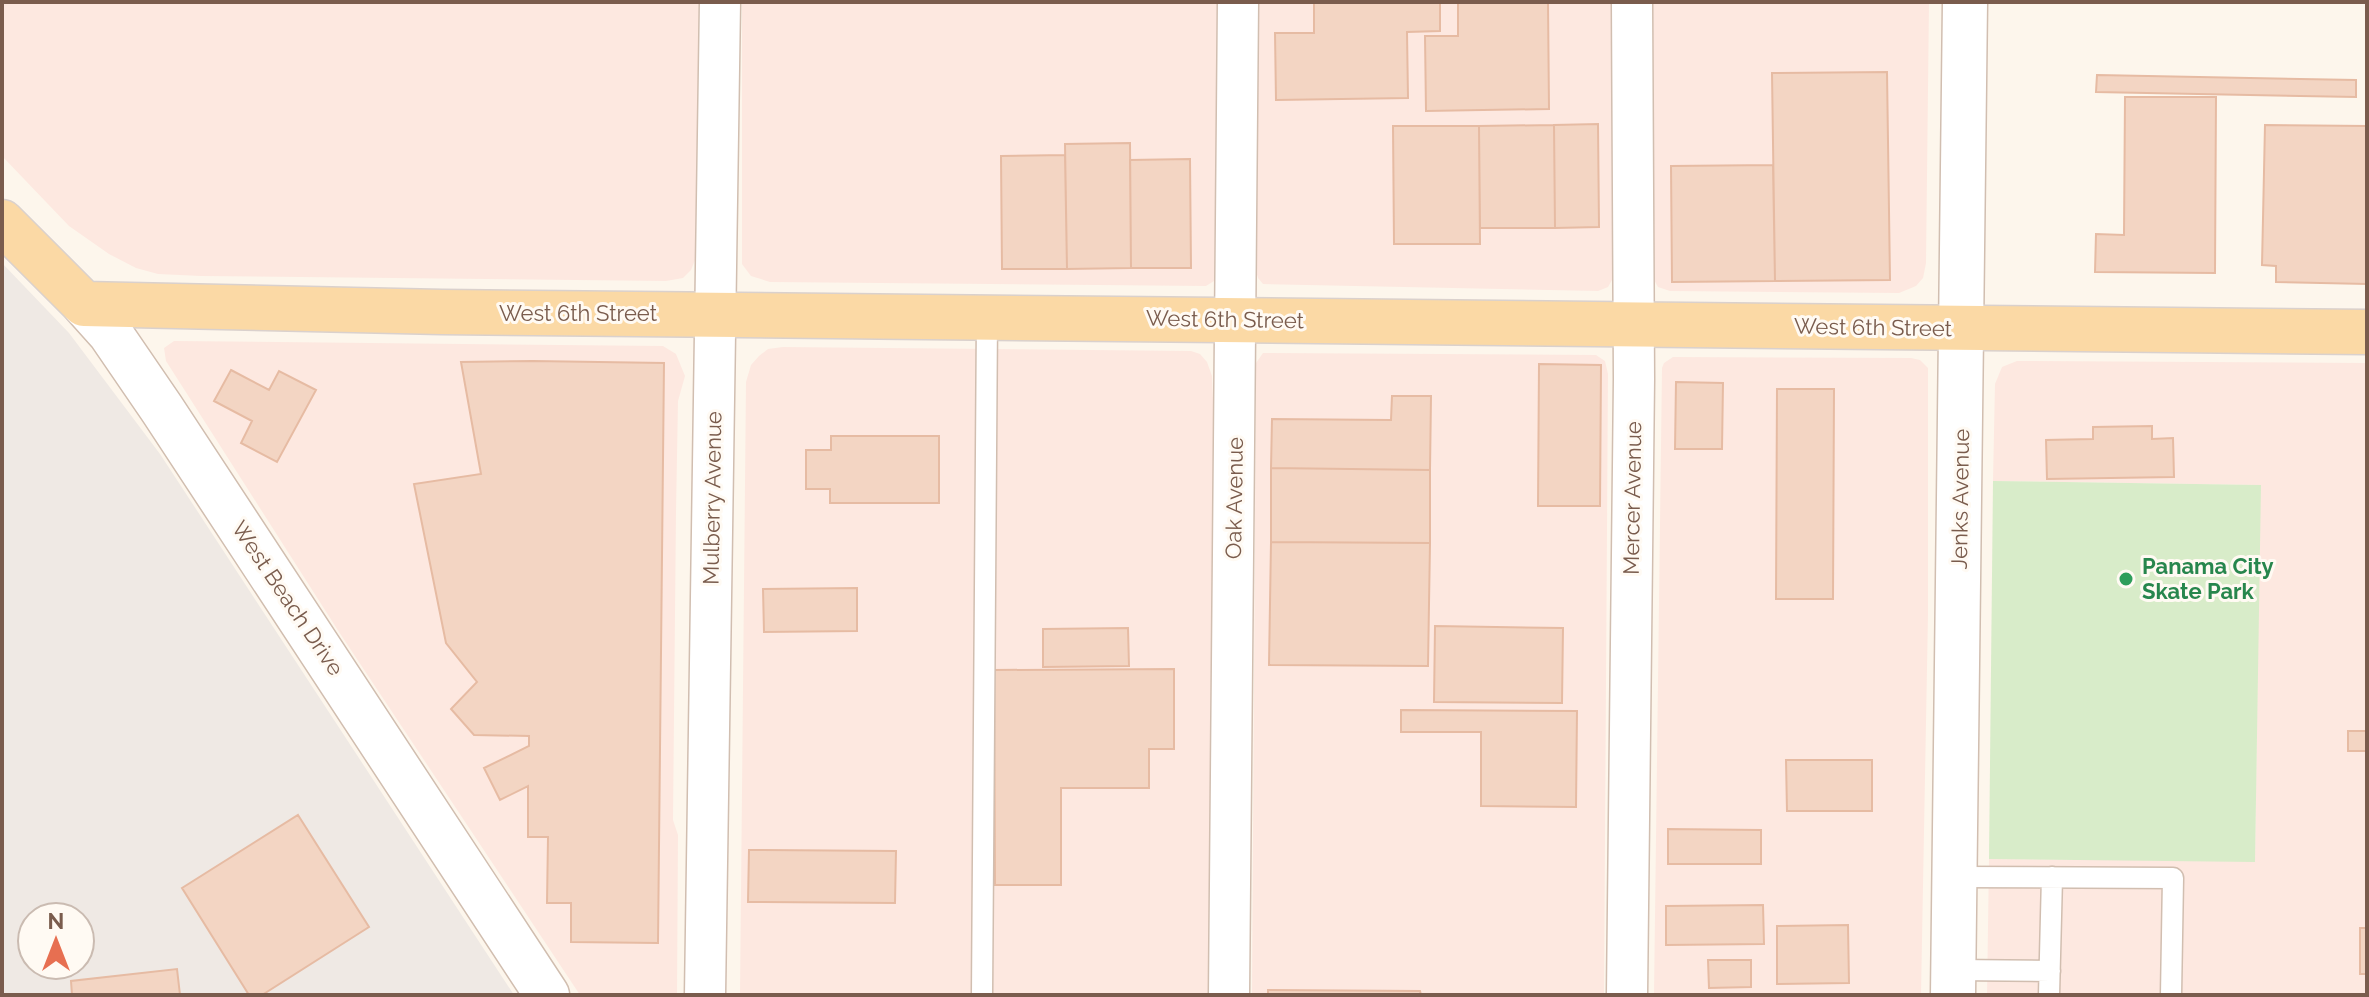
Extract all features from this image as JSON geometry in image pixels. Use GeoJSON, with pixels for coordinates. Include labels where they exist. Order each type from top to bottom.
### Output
{"type":"FeatureCollection","features":[{"type":"Feature","properties":{"kind":"main road","name":"West Beach Drive"},"geometry":{"type":"LineString","coordinates":[[2,222],[84,304]]}},
{"type":"Feature","properties":{"kind":"main road","name":"West 6th Street"},"geometry":{"type":"LineString","coordinates":[[84,304],[381,311],[2367,332]]}},
{"type":"Feature","properties":{"kind":"street","name":"Mulberry Avenue"},"geometry":{"type":"LineString","coordinates":[[705,995],[720,2]]}},
{"type":"Feature","properties":{"kind":"street","name":"Oak Avenue"},"geometry":{"type":"LineString","coordinates":[[1229,995],[1238,2]]}},
{"type":"Feature","properties":{"kind":"street","name":"Mercer Avenue"},"geometry":{"type":"LineString","coordinates":[[1627,995],[1633,324],[1632,2]]}},
{"type":"Feature","properties":{"kind":"street","name":"Jenks Avenue"},"geometry":{"type":"LineString","coordinates":[[1954,982],[1965,2]]}},
{"type":"Feature","properties":{"kind":"street","name":"West Beach Drive"},"geometry":{"type":"LineString","coordinates":[[84,304],[110,333],[162,409],[547,995]]}},
{"type":"Feature","properties":{"kind":"lane"},"geometry":{"type":"LineString","coordinates":[[982,995],[987,317]]}},
{"type":"Feature","properties":{"kind":"lane"},"geometry":{"type":"LineString","coordinates":[[1955,877],[2173,878],[2171,995]]}},
{"type":"Feature","properties":{"kind":"lane"},"geometry":{"type":"LineString","coordinates":[[2049,995],[2052,877]]}},
{"type":"Feature","properties":{"kind":"lane"},"geometry":{"type":"LineString","coordinates":[[1954,982],[2050,971]]}},
{"type":"Feature","properties":{"kind":"shaded area"},"geometry":{"type":"Polygon","coordinates":[[[2,2],[700,2],[695,260],[683,278],[666,281],[201,276],[158,274],[136,268],[109,254],[69,226],[2,156],[2,2]]]}},
{"type":"Feature","properties":{"kind":"shaded area"},"geometry":{"type":"Polygon","coordinates":[[[742,2],[1218,2],[1214,281],[1206,286],[770,282],[751,276],[742,264],[742,2]]]}},
{"type":"Feature","properties":{"kind":"shaded area"},"geometry":{"type":"Polygon","coordinates":[[[1255,2],[1613,2],[1612,280],[1608,287],[1598,291],[1263,284],[1254,265],[1255,2]]]}},
{"type":"Feature","properties":{"kind":"shaded area"},"geometry":{"type":"Polygon","coordinates":[[[1650,2],[1929,2],[1926,263],[1923,278],[1916,286],[1899,293],[1670,291],[1658,287],[1653,278],[1650,2]]]}},
{"type":"Feature","properties":{"kind":"shaded area"},"geometry":{"type":"Polygon","coordinates":[[[2,263],[69,333],[160,454],[514,995],[2,995],[2,263]]]}},
{"type":"Feature","properties":{"kind":"shaded area"},"geometry":{"type":"Polygon","coordinates":[[[174,341],[663,346],[676,354],[685,376],[678,401],[676,512],[673,820],[678,835],[677,995],[580,995],[339,632],[166,361],[164,348],[174,341]]]}},
{"type":"Feature","properties":{"kind":"shaded area"},"geometry":{"type":"Polygon","coordinates":[[[768,349],[1191,351],[1200,354],[1207,362],[1212,376],[1215,452],[1212,995],[740,995],[746,382],[751,365],[759,356],[768,349]]]}},
{"type":"Feature","properties":{"kind":"shaded area"},"geometry":{"type":"Polygon","coordinates":[[[1263,353],[1596,355],[1605,361],[1608,374],[1604,995],[1252,995],[1256,363],[1263,353]]]}},
{"type":"Feature","properties":{"kind":"shaded area"},"geometry":{"type":"Polygon","coordinates":[[[1673,357],[1911,358],[1920,360],[1928,368],[1928,614],[1921,995],[1654,995],[1662,368],[1673,357]]]}},
{"type":"Feature","properties":{"kind":"shaded area"},"geometry":{"type":"Polygon","coordinates":[[[2017,361],[2367,363],[2367,995],[1987,995],[1989,859],[2255,861],[2260,485],[1993,481],[1995,384],[2002,367],[2017,361]]]}},
{"type":"Feature","properties":{"kind":"green space","name":"Panama City Skate Park"},"geometry":{"type":"Polygon","coordinates":[[[1993,481],[2261,485],[2255,862],[1989,859],[1993,481]]]}},
{"type":"Feature","properties":{"kind":"building"},"geometry":{"type":"Polygon","coordinates":[[[1314,2],[1440,2],[1440,31],[1407,32],[1408,98],[1276,100],[1275,33],[1314,33],[1314,2]]]}},
{"type":"Feature","properties":{"kind":"building"},"geometry":{"type":"Polygon","coordinates":[[[1458,2],[1548,2],[1549,109],[1426,111],[1425,36],[1458,36],[1458,2]]]}},
{"type":"Feature","properties":{"kind":"building"},"geometry":{"type":"Polygon","coordinates":[[[1887,72],[1890,280],[1775,281],[1772,73],[1887,72]]]}},
{"type":"Feature","properties":{"kind":"building"},"geometry":{"type":"Polygon","coordinates":[[[2097,75],[2356,80],[2356,97],[2096,92],[2097,75]]]}},
{"type":"Feature","properties":{"kind":"building"},"geometry":{"type":"Polygon","coordinates":[[[2125,97],[2216,97],[2215,273],[2095,272],[2096,234],[2124,235],[2125,97]]]}},
{"type":"Feature","properties":{"kind":"building"},"geometry":{"type":"Polygon","coordinates":[[[1598,124],[1599,227],[1555,228],[1554,125],[1598,124]]]}},
{"type":"Feature","properties":{"kind":"building"},"geometry":{"type":"Polygon","coordinates":[[[1554,125],[1555,228],[1480,228],[1479,126],[1554,125]]]}},
{"type":"Feature","properties":{"kind":"building"},"geometry":{"type":"Polygon","coordinates":[[[2265,125],[2367,126],[2367,284],[2276,282],[2276,266],[2262,265],[2265,125]]]}},
{"type":"Feature","properties":{"kind":"building"},"geometry":{"type":"Polygon","coordinates":[[[1393,126],[1479,126],[1480,244],[1394,244],[1393,126]]]}},
{"type":"Feature","properties":{"kind":"building"},"geometry":{"type":"Polygon","coordinates":[[[1130,143],[1131,268],[1067,269],[1065,144],[1130,143]]]}},
{"type":"Feature","properties":{"kind":"building"},"geometry":{"type":"Polygon","coordinates":[[[1065,155],[1067,269],[1002,269],[1001,156],[1065,155]]]}},
{"type":"Feature","properties":{"kind":"building"},"geometry":{"type":"Polygon","coordinates":[[[1190,159],[1191,268],[1131,268],[1130,160],[1190,159]]]}},
{"type":"Feature","properties":{"kind":"building"},"geometry":{"type":"Polygon","coordinates":[[[1773,165],[1775,281],[1672,282],[1671,166],[1773,165]]]}},
{"type":"Feature","properties":{"kind":"building"},"geometry":{"type":"Polygon","coordinates":[[[461,362],[664,363],[658,943],[571,942],[571,903],[547,903],[548,837],[528,837],[528,786],[500,800],[484,768],[529,746],[529,736],[474,735],[451,709],[477,682],[446,643],[414,484],[481,474],[461,362]]]}},
{"type":"Feature","properties":{"kind":"building"},"geometry":{"type":"Polygon","coordinates":[[[1539,364],[1601,365],[1600,506],[1538,506],[1539,364]]]}},
{"type":"Feature","properties":{"kind":"building"},"geometry":{"type":"Polygon","coordinates":[[[231,370],[269,390],[279,371],[316,390],[277,462],[241,443],[252,421],[214,401],[231,370]]]}},
{"type":"Feature","properties":{"kind":"building"},"geometry":{"type":"Polygon","coordinates":[[[1676,382],[1723,383],[1722,449],[1675,449],[1676,382]]]}},
{"type":"Feature","properties":{"kind":"building"},"geometry":{"type":"Polygon","coordinates":[[[1777,389],[1834,389],[1833,599],[1776,599],[1777,389]]]}},
{"type":"Feature","properties":{"kind":"building"},"geometry":{"type":"Polygon","coordinates":[[[1392,396],[1431,396],[1430,470],[1271,468],[1272,419],[1391,420],[1392,396]]]}},
{"type":"Feature","properties":{"kind":"building"},"geometry":{"type":"Polygon","coordinates":[[[2152,426],[2152,439],[2173,438],[2174,477],[2047,479],[2046,440],[2093,439],[2093,427],[2152,426]]]}},
{"type":"Feature","properties":{"kind":"building"},"geometry":{"type":"Polygon","coordinates":[[[831,436],[939,436],[939,503],[830,503],[830,489],[806,489],[806,450],[831,450],[831,436]]]}},
{"type":"Feature","properties":{"kind":"building"},"geometry":{"type":"Polygon","coordinates":[[[1271,468],[1430,470],[1430,543],[1271,542],[1271,468]]]}},
{"type":"Feature","properties":{"kind":"building"},"geometry":{"type":"Polygon","coordinates":[[[1271,542],[1430,543],[1428,666],[1269,665],[1271,542]]]}},
{"type":"Feature","properties":{"kind":"building"},"geometry":{"type":"Polygon","coordinates":[[[857,588],[857,631],[764,632],[763,589],[857,588]]]}},
{"type":"Feature","properties":{"kind":"building"},"geometry":{"type":"Polygon","coordinates":[[[1435,626],[1563,628],[1562,703],[1434,702],[1435,626]]]}},
{"type":"Feature","properties":{"kind":"building"},"geometry":{"type":"Polygon","coordinates":[[[1128,628],[1129,666],[1043,667],[1043,629],[1128,628]]]}},
{"type":"Feature","properties":{"kind":"building"},"geometry":{"type":"Polygon","coordinates":[[[1174,669],[1174,749],[1149,749],[1149,788],[1061,788],[1061,885],[995,885],[994,670],[1174,669]]]}},
{"type":"Feature","properties":{"kind":"building"},"geometry":{"type":"Polygon","coordinates":[[[1401,710],[1577,711],[1576,807],[1481,806],[1481,732],[1401,732],[1401,710]]]}},
{"type":"Feature","properties":{"kind":"building"},"geometry":{"type":"Polygon","coordinates":[[[2348,731],[2367,731],[2367,751],[2348,751],[2348,731]]]}},
{"type":"Feature","properties":{"kind":"building"},"geometry":{"type":"Polygon","coordinates":[[[1786,760],[1872,760],[1872,811],[1787,811],[1786,760]]]}},
{"type":"Feature","properties":{"kind":"building"},"geometry":{"type":"Polygon","coordinates":[[[298,815],[369,927],[262,995],[249,995],[182,888],[298,815]]]}},
{"type":"Feature","properties":{"kind":"building"},"geometry":{"type":"Polygon","coordinates":[[[1668,829],[1761,830],[1761,864],[1668,864],[1668,829]]]}},
{"type":"Feature","properties":{"kind":"building"},"geometry":{"type":"Polygon","coordinates":[[[749,850],[896,851],[895,903],[748,902],[749,850]]]}},
{"type":"Feature","properties":{"kind":"building"},"geometry":{"type":"Polygon","coordinates":[[[1763,905],[1764,944],[1666,945],[1666,906],[1763,905]]]}},
{"type":"Feature","properties":{"kind":"building"},"geometry":{"type":"Polygon","coordinates":[[[1848,925],[1849,983],[1777,984],[1777,926],[1848,925]]]}},
{"type":"Feature","properties":{"kind":"building"},"geometry":{"type":"Polygon","coordinates":[[[2360,928],[2367,928],[2367,974],[2360,974],[2360,928]]]}},
{"type":"Feature","properties":{"kind":"building"},"geometry":{"type":"Polygon","coordinates":[[[1708,960],[1751,960],[1751,987],[1709,988],[1708,960]]]}},
{"type":"Feature","properties":{"kind":"building"},"geometry":{"type":"Polygon","coordinates":[[[177,969],[180,995],[72,995],[71,981],[96,981],[96,978],[177,969]]]}},
{"type":"Feature","properties":{"kind":"building"},"geometry":{"type":"Polygon","coordinates":[[[1268,990],[1420,991],[1421,995],[1268,995],[1268,990]]]}},
{"type":"Feature","properties":{"kind":"place","name":"Panama City Skate Park"},"geometry":{"type":"Point","coordinates":[2126,579]}}]}
